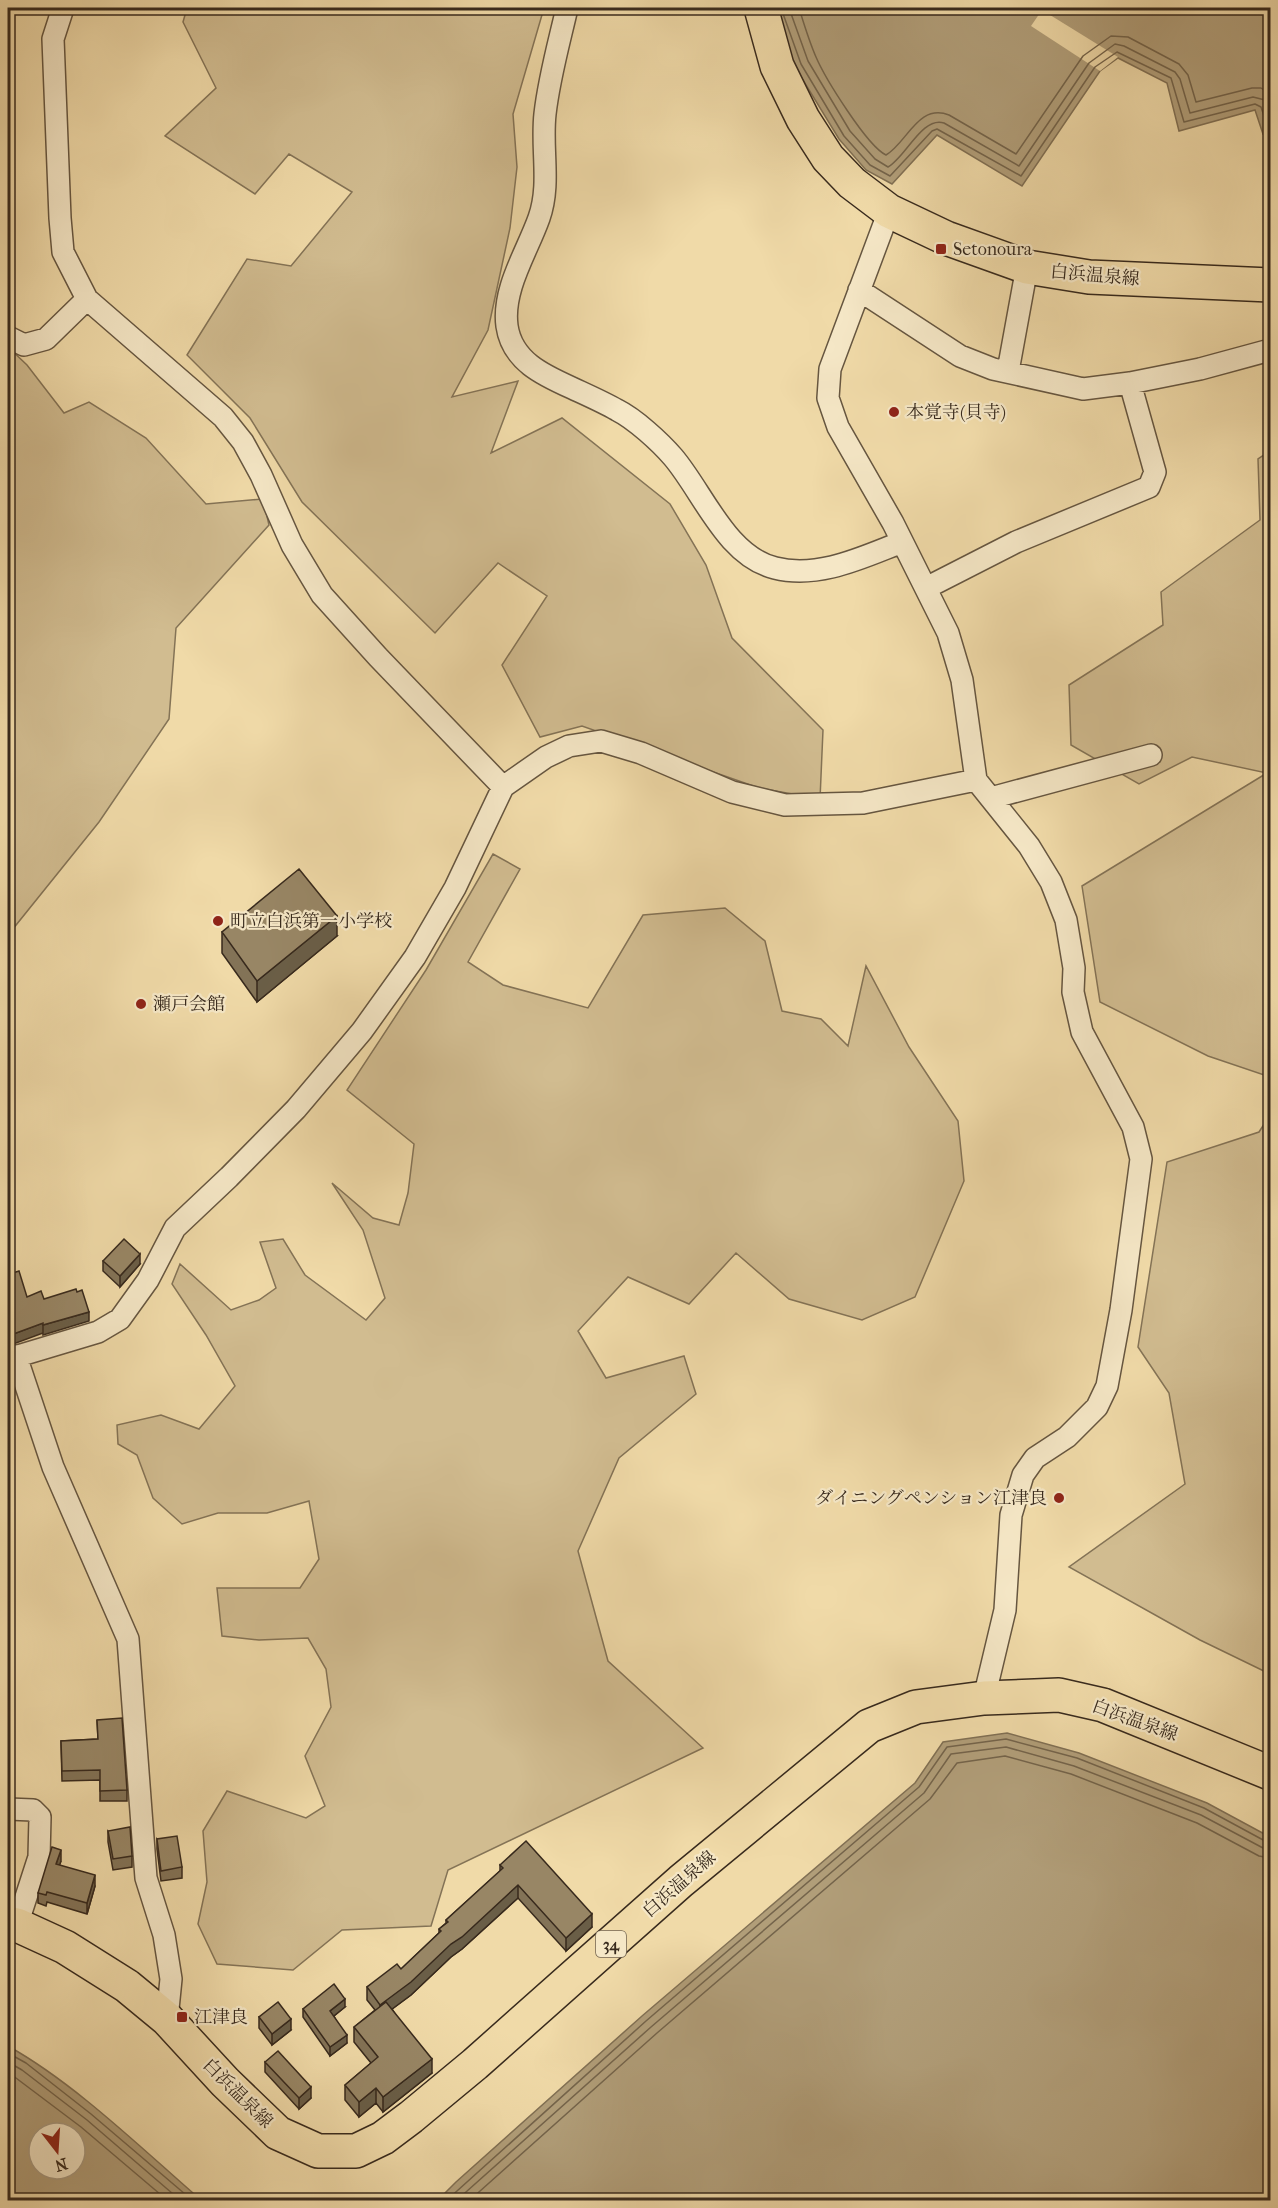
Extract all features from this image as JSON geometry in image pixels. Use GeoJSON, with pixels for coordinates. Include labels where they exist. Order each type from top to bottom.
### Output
{"type":"FeatureCollection","features":[{"type":"Feature","properties":{"kind":"main road","name":"白浜温泉線"},"geometry":{"type":"LineString","coordinates":[[761,8],[777,66],[803,119],[828,158],[852,183],[889,211],[946,238],[1027,267],[1089,277],[1270,285]]}},
{"type":"Feature","properties":{"kind":"main road","name":"白浜温泉線"},"geometry":{"type":"LineString","coordinates":[[12,1924],[65,1947],[127,1986],[167,2019],[225,2082],[278,2133],[318,2151],[356,2151],[383,2138],[475,2064],[681,1881],[869,1726],[916,1707],[984,1698],[1059,1695],[1103,1705],[1270,1773]]}},
{"type":"Feature","properties":{"kind":"street"},"geometry":{"type":"LineString","coordinates":[[63,8],[53,39],[60,218],[63,252],[87,300],[223,417],[243,442],[261,475],[292,545],[322,594],[378,657],[503,787]]}},
{"type":"Feature","properties":{"kind":"street"},"geometry":{"type":"LineString","coordinates":[[567,8],[545,116],[546,180],[540,216],[520,264],[508,301],[507,327],[518,356],[543,375],[620,411],[651,436],[672,456],[732,540],[748,555],[775,568],[809,570],[843,564],[902,542]]}},
{"type":"Feature","properties":{"kind":"street"},"geometry":{"type":"LineString","coordinates":[[889,211],[830,369],[828,398],[838,427],[902,542],[948,633],[962,680],[976,780],[1029,846],[1051,882],[1066,920],[1074,968],[1074,992],[1082,1032],[1133,1127],[1141,1159],[1121,1310],[1107,1386],[1097,1407],[1067,1437],[1035,1458],[1023,1474],[1011,1515],[1005,1610],[984,1698]]}},
{"type":"Feature","properties":{"kind":"street"},"geometry":{"type":"LineString","coordinates":[[1008,371],[1027,267]]}},
{"type":"Feature","properties":{"kind":"street"},"geometry":{"type":"LineString","coordinates":[[859,290],[960,356],[993,369],[1083,390],[1200,369],[1270,350]]}},
{"type":"Feature","properties":{"kind":"street"},"geometry":{"type":"LineString","coordinates":[[8,337],[24,345],[46,339],[87,300]]}},
{"type":"Feature","properties":{"kind":"street"},"geometry":{"type":"LineString","coordinates":[[926,588],[1016,542],[1149,487],[1155,472],[1130,383]]}},
{"type":"Feature","properties":{"kind":"street"},"geometry":{"type":"LineString","coordinates":[[167,2019],[171,1979],[164,1935],[146,1878],[128,1639],[53,1467],[12,1358],[99,1332],[120,1319],[148,1280],[175,1228],[296,1109],[362,1031],[415,957],[466,867],[503,787],[546,757],[568,746],[601,741],[641,753],[732,792],[785,805],[863,803],[976,780]]}},
{"type":"Feature","properties":{"kind":"street"},"geometry":{"type":"LineString","coordinates":[[991,798],[1151,755]]}},
{"type":"Feature","properties":{"kind":"street"},"geometry":{"type":"LineString","coordinates":[[8,1809],[33,1810],[40,1818],[39,1857],[12,1924]]}},
{"type":"Feature","properties":{"kind":"shaded area"},"geometry":{"type":"Polygon","coordinates":[[[187,8],[544,8],[513,114],[517,167],[510,228],[488,330],[452,397],[518,381],[491,453],[562,418],[670,504],[706,565],[732,638],[823,730],[820,799],[759,788],[582,726],[540,737],[502,665],[547,596],[498,563],[435,633],[302,502],[250,418],[187,355],[247,259],[291,266],[352,192],[289,154],[255,194],[165,136],[216,88],[183,22],[187,8]]]}},
{"type":"Feature","properties":{"kind":"shaded area"},"geometry":{"type":"Polygon","coordinates":[[[8,347],[27,365],[64,413],[89,402],[146,438],[206,504],[263,499],[269,525],[176,628],[169,719],[99,822],[8,935],[8,347]]]}},
{"type":"Feature","properties":{"kind":"shaded area"},"geometry":{"type":"Polygon","coordinates":[[[1270,451],[1270,1077],[1208,1056],[1100,1002],[1082,886],[1267,773],[1192,757],[1139,784],[1071,745],[1069,685],[1163,625],[1161,592],[1260,520],[1258,459],[1270,451]]]}},
{"type":"Feature","properties":{"kind":"shaded area"},"geometry":{"type":"Polygon","coordinates":[[[493,854],[520,869],[468,962],[503,985],[588,1008],[643,915],[725,908],[765,941],[782,1011],[821,1019],[848,1046],[866,966],[909,1047],[958,1121],[964,1181],[915,1297],[862,1320],[789,1299],[736,1253],[689,1304],[628,1277],[578,1331],[606,1378],[684,1356],[696,1394],[619,1458],[578,1551],[608,1661],[703,1748],[448,1870],[431,1926],[342,1930],[293,1970],[217,1964],[198,1924],[207,1882],[203,1831],[227,1791],[306,1818],[325,1806],[305,1756],[331,1707],[326,1669],[308,1638],[259,1640],[222,1636],[217,1588],[300,1588],[319,1559],[309,1501],[267,1513],[218,1513],[182,1524],[153,1498],[137,1455],[118,1444],[117,1425],[161,1415],[199,1429],[235,1386],[206,1335],[172,1284],[180,1264],[231,1310],[259,1300],[276,1288],[260,1242],[283,1239],[305,1275],[366,1320],[385,1298],[363,1230],[332,1183],[373,1218],[399,1225],[408,1193],[414,1144],[347,1090],[426,970],[493,854]]]}},
{"type":"Feature","properties":{"kind":"shaded area"},"geometry":{"type":"Polygon","coordinates":[[[1270,1115],[1270,1674],[1200,1640],[1069,1567],[1185,1484],[1169,1393],[1138,1347],[1167,1162],[1259,1132],[1270,1115]]]}},
{"type":"Feature","properties":{"kind":"water"},"geometry":{"type":"Polygon","coordinates":[[[775,8],[1270,8],[1270,132],[1263,134],[1255,110],[1179,131],[1167,83],[1118,58],[1100,71],[1022,186],[937,135],[892,184],[866,170],[839,139],[795,67],[775,8]]]}},
{"type":"Feature","properties":{"kind":"water"},"geometry":{"type":"Polygon","coordinates":[[[1007,1733],[1079,1753],[1207,1803],[1270,1837],[1270,2200],[438,2200],[642,2016],[915,1783],[943,1742],[1007,1733]]]}},
{"type":"Feature","properties":{"kind":"water"},"geometry":{"type":"Polygon","coordinates":[[[8,2046],[59,2079],[83,2098],[201,2200],[8,2200],[8,2046]]]}},
{"type":"Feature","properties":{"kind":"pier"},"geometry":{"type":"Polygon","coordinates":[[[1042,10],[1118,57],[1100,71],[1031,26],[1042,10]]]}},
{"type":"Feature","properties":{"kind":"building"},"geometry":{"type":"Polygon","coordinates":[[[299,869],[337,916],[257,981],[222,932],[299,869]]]}},
{"type":"Feature","properties":{"kind":"building"},"geometry":{"type":"Polygon","coordinates":[[[124,1239],[140,1254],[120,1276],[103,1261],[124,1239]]]}},
{"type":"Feature","properties":{"kind":"building"},"geometry":{"type":"Polygon","coordinates":[[[8,1255],[10,1274],[19,1271],[27,1297],[41,1291],[44,1299],[76,1289],[77,1292],[82,1290],[89,1312],[43,1325],[43,1323],[8,1336],[8,1255]]]}},
{"type":"Feature","properties":{"kind":"building"},"geometry":{"type":"Polygon","coordinates":[[[122,1718],[127,1790],[100,1791],[100,1770],[62,1771],[61,1741],[98,1739],[97,1720],[122,1718]]]}},
{"type":"Feature","properties":{"kind":"building"},"geometry":{"type":"Polygon","coordinates":[[[130,1827],[132,1856],[113,1859],[108,1831],[130,1827]]]}},
{"type":"Feature","properties":{"kind":"building"},"geometry":{"type":"Polygon","coordinates":[[[177,1836],[182,1867],[161,1871],[157,1839],[177,1836]]]}},
{"type":"Feature","properties":{"kind":"building"},"geometry":{"type":"Polygon","coordinates":[[[526,1841],[592,1914],[566,1938],[518,1885],[411,1982],[380,2005],[367,1987],[397,1964],[401,1969],[441,1931],[439,1929],[448,1922],[446,1920],[503,1868],[500,1865],[526,1841]]]}},
{"type":"Feature","properties":{"kind":"building"},"geometry":{"type":"Polygon","coordinates":[[[52,1847],[61,1850],[56,1864],[95,1875],[87,1903],[47,1892],[46,1895],[38,1893],[52,1847]]]}},
{"type":"Feature","properties":{"kind":"building"},"geometry":{"type":"Polygon","coordinates":[[[334,1984],[345,1999],[330,2011],[347,2035],[330,2047],[303,2009],[334,1984]]]}},
{"type":"Feature","properties":{"kind":"building"},"geometry":{"type":"Polygon","coordinates":[[[278,2002],[291,2019],[272,2034],[259,2017],[278,2002]]]}},
{"type":"Feature","properties":{"kind":"building"},"geometry":{"type":"Polygon","coordinates":[[[386,2002],[432,2059],[383,2097],[376,2088],[359,2102],[345,2085],[378,2057],[354,2027],[386,2002]]]}},
{"type":"Feature","properties":{"kind":"building"},"geometry":{"type":"Polygon","coordinates":[[[278,2051],[311,2087],[299,2098],[265,2062],[278,2051]]]}},
{"type":"Feature","properties":{"kind":"place","name":"Setonoura"},"geometry":{"type":"Point","coordinates":[941,249]}},
{"type":"Feature","properties":{"kind":"place","name":"本覚寺(貝寺)"},"geometry":{"type":"Point","coordinates":[894,412]}},
{"type":"Feature","properties":{"kind":"place","name":"町立白浜第一小学校"},"geometry":{"type":"Point","coordinates":[218,921]}},
{"type":"Feature","properties":{"kind":"place","name":"瀬戸会館"},"geometry":{"type":"Point","coordinates":[141,1004]}},
{"type":"Feature","properties":{"kind":"place","name":"ダイニングペンション江津良"},"geometry":{"type":"Point","coordinates":[1059,1498]}},
{"type":"Feature","properties":{"kind":"place","name":"江津良"},"geometry":{"type":"Point","coordinates":[182,2017]}}]}
